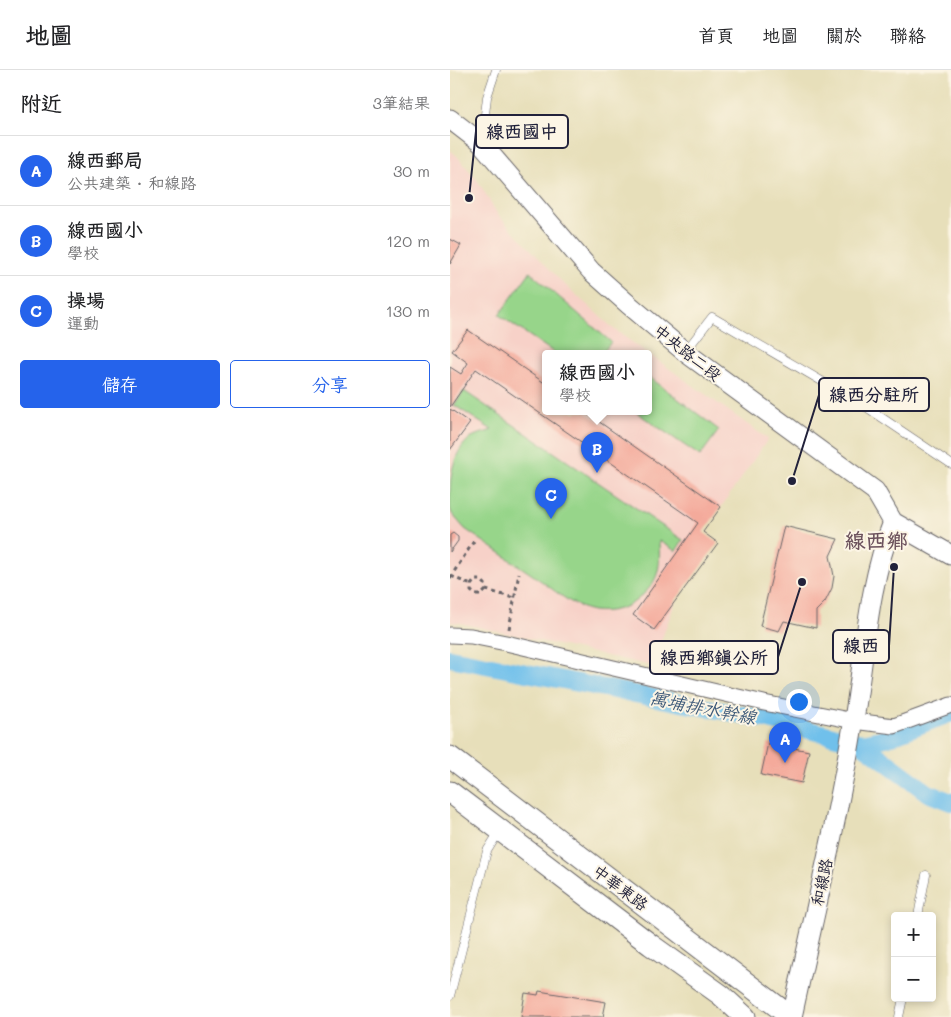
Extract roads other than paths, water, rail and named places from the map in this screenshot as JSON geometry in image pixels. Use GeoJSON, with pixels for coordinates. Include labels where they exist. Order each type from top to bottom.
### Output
{"type":"FeatureCollection","features":[{"type":"Feature","properties":{"kind":"main road","name":"中華東路"},"geometry":{"type":"LineString","coordinates":[[450,757],[791,1017]]}},
{"type":"Feature","properties":{"kind":"main road","name":"中華東路"},"geometry":{"type":"LineString","coordinates":[[450,792],[721,995],[745,1017]]}},
{"type":"Feature","properties":{"kind":"street","name":"中央路二段"},"geometry":{"type":"LineString","coordinates":[[450,119],[481,142],[592,271],[685,352],[875,491],[893,522]]}},
{"type":"Feature","properties":{"kind":"street"},"geometry":{"type":"LineString","coordinates":[[854,721],[870,616],[884,544],[893,522],[951,555]]}},
{"type":"Feature","properties":{"kind":"street"},"geometry":{"type":"LineString","coordinates":[[450,635],[471,636],[506,643],[764,703],[854,721],[894,726],[951,705]]}},
{"type":"Feature","properties":{"kind":"street","name":"和線路"},"geometry":{"type":"LineString","coordinates":[[791,1017],[854,721]]}},
{"type":"Feature","properties":{"kind":"lane"},"geometry":{"type":"LineString","coordinates":[[481,142],[487,97],[496,70]]}},
{"type":"Feature","properties":{"kind":"lane"},"geometry":{"type":"LineString","coordinates":[[685,352],[712,316],[866,407],[951,464]]}},
{"type":"Feature","properties":{"kind":"lane"},"geometry":{"type":"LineString","coordinates":[[450,996],[487,851],[500,830]]}},
{"type":"Feature","properties":{"kind":"lane"},"geometry":{"type":"LineString","coordinates":[[919,912],[926,875]]}},
{"type":"Feature","properties":{"kind":"lane"},"geometry":{"type":"LineString","coordinates":[[899,1017],[901,1002]]}},
{"type":"Feature","properties":{"kind":"waterway","name":"寓埔排水幹線"},"geometry":{"type":"LineString","coordinates":[[450,658],[769,720],[861,743],[886,738],[951,713]]}},
{"type":"Feature","properties":{"kind":"waterway"},"geometry":{"type":"LineString","coordinates":[[861,743],[928,793],[951,802]]}},
{"type":"Feature","properties":{"kind":"place","name":"線西國中"},"geometry":{"type":"Point","coordinates":[469,198]}},
{"type":"Feature","properties":{"kind":"place","name":"線西國小"},"geometry":{"type":"Point","coordinates":[597,473]}},
{"type":"Feature","properties":{"kind":"place","name":"線西分駐所"},"geometry":{"type":"Point","coordinates":[792,481]}},
{"type":"Feature","properties":{"kind":"place","name":"操場"},"geometry":{"type":"Point","coordinates":[551,519]}},
{"type":"Feature","properties":{"kind":"place","name":"線西"},"geometry":{"type":"Point","coordinates":[894,567]}},
{"type":"Feature","properties":{"kind":"place","name":"線西鄉鎮公所"},"geometry":{"type":"Point","coordinates":[802,582]}},
{"type":"Feature","properties":{"kind":"place","name":"線西郵局"},"geometry":{"type":"Point","coordinates":[785,763]}},
{"type":"Feature","properties":{"kind":"district","name":"線西鄉"},"geometry":{"type":"Point","coordinates":[876,539]}}]}
